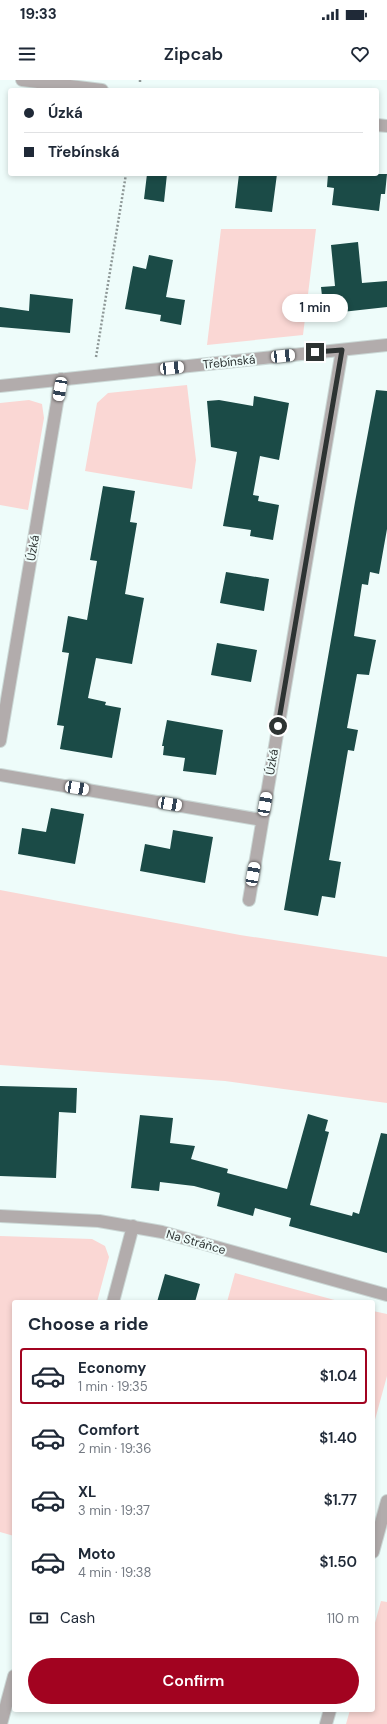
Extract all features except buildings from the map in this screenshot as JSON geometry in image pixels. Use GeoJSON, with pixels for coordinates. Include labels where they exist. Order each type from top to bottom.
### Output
{"type":"FeatureCollection","features":[{"type":"Feature","properties":{"kind":"street"},"geometry":{"type":"LineString","coordinates":[[22,80],[86,88]]}},
{"type":"Feature","properties":{"kind":"street","name":"Třebínská"},"geometry":{"type":"LineString","coordinates":[[0,386],[387,345]]}},
{"type":"Feature","properties":{"kind":"street","name":"Úzká"},"geometry":{"type":"LineString","coordinates":[[249,900],[342,350]]}},
{"type":"Feature","properties":{"kind":"street","name":"Úzká"},"geometry":{"type":"LineString","coordinates":[[0,740],[61,379]]}},
{"type":"Feature","properties":{"kind":"street"},"geometry":{"type":"LineString","coordinates":[[0,775],[262,820]]}},
{"type":"Feature","properties":{"kind":"street","name":"Na Stráňce"},"geometry":{"type":"LineString","coordinates":[[0,1216],[98,1220],[133,1226],[162,1232],[387,1295]]}},
{"type":"Feature","properties":{"kind":"street"},"geometry":{"type":"LineString","coordinates":[[114,1300],[133,1226]]}},
{"type":"Feature","properties":{"kind":"street"},"geometry":{"type":"LineString","coordinates":[[375,1545],[387,1501]]}},
{"type":"Feature","properties":{"kind":"street"},"geometry":{"type":"LineString","coordinates":[[1,1724],[12,1683]]}},
{"type":"Feature","properties":{"kind":"street"},"geometry":{"type":"LineString","coordinates":[[326,1724],[329,1712]]}},
{"type":"Feature","properties":{"kind":"path"},"geometry":{"type":"LineString","coordinates":[[92,376],[126,176]]}},
{"type":"Feature","properties":{"kind":"shaded area"},"geometry":{"type":"Polygon","coordinates":[[[221,229],[316,229],[303,335],[207,345],[221,229]]]}},
{"type":"Feature","properties":{"kind":"shaded area"},"geometry":{"type":"Polygon","coordinates":[[[187,385],[196,460],[192,489],[85,471],[97,403],[108,393],[187,385]]]}},
{"type":"Feature","properties":{"kind":"shaded area"},"geometry":{"type":"Polygon","coordinates":[[[29,400],[42,404],[44,418],[28,510],[0,505],[0,403],[29,400]]]}},
{"type":"Feature","properties":{"kind":"shaded area"},"geometry":{"type":"Polygon","coordinates":[[[0,890],[240,935],[387,957],[387,1103],[225,1081],[0,1065],[0,890]]]}},
{"type":"Feature","properties":{"kind":"shaded area"},"geometry":{"type":"Polygon","coordinates":[[[0,1236],[92,1239],[105,1246],[109,1257],[98,1300],[12,1300],[12,1535],[0,1532],[0,1236]]]}},
{"type":"Feature","properties":{"kind":"shaded area"},"geometry":{"type":"Polygon","coordinates":[[[235,1273],[335,1300],[228,1300],[235,1273]]]}},
{"type":"Feature","properties":{"kind":"shaded area"},"geometry":{"type":"Polygon","coordinates":[[[375,1311],[387,1314],[387,1376],[375,1420],[375,1311]]]}},
{"type":"Feature","properties":{"kind":"shaded area"},"geometry":{"type":"Polygon","coordinates":[[[381,1601],[387,1602],[387,1724],[346,1724],[349,1712],[375,1712],[375,1623],[381,1601]]]}},
{"type":"Feature","properties":{"kind":"route"},"geometry":{"type":"LineString","coordinates":[[278,726],[342,350],[315,352]]}}]}
